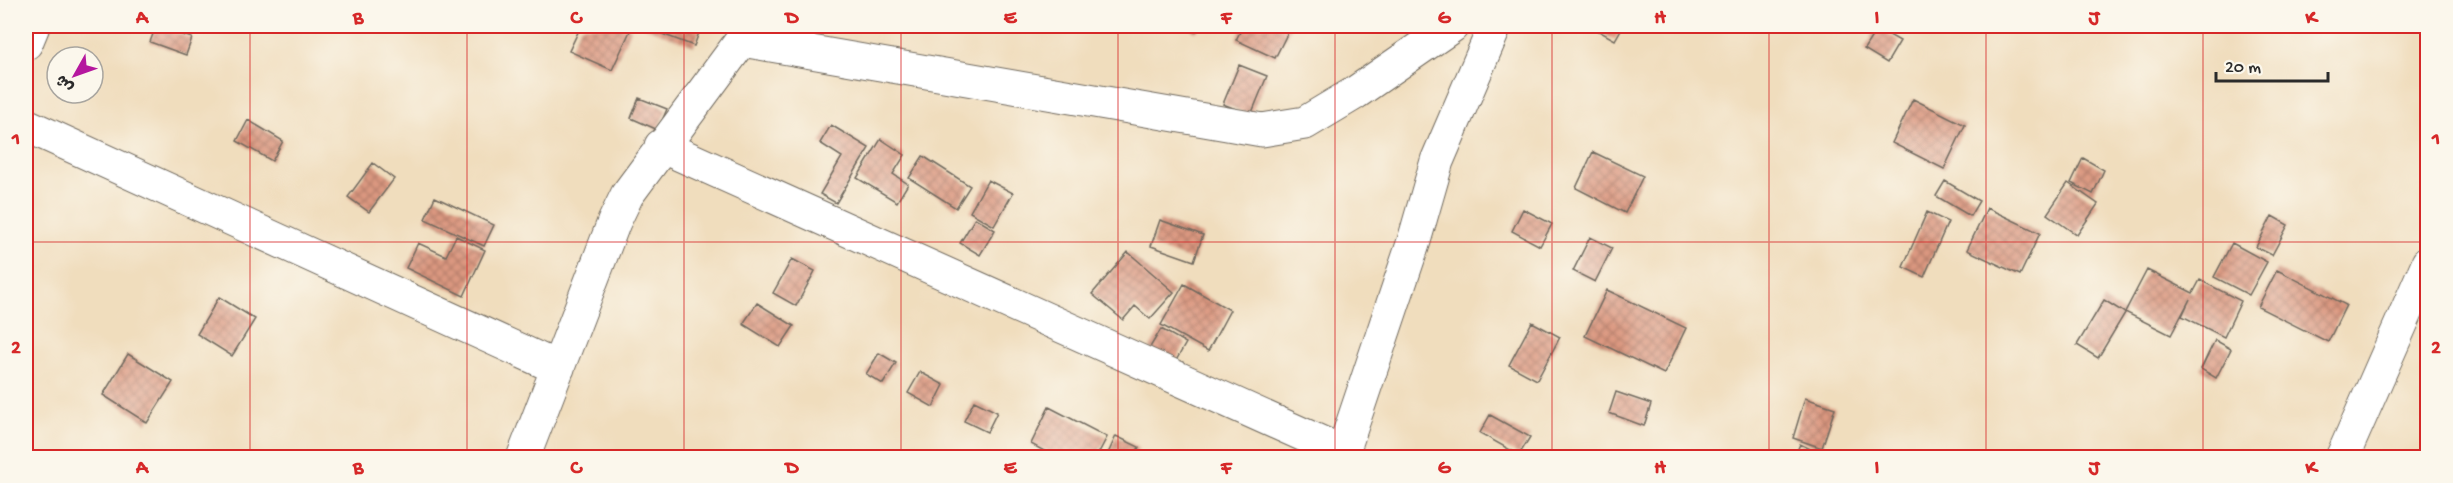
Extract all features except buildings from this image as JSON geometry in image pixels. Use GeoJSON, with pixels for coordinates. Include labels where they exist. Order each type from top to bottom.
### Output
{"type":"FeatureCollection","features":[{"type":"Feature","properties":{"kind":"street"},"geometry":{"type":"LineString","coordinates":[[523,458],[614,222],[627,195],[745,33],[1262,130],[1305,123],[1355,93],[1452,26]]}},
{"type":"Feature","properties":{"kind":"street"},"geometry":{"type":"LineString","coordinates":[[661,146],[1341,455],[1414,241],[1437,161],[1495,26]]}},
{"type":"Feature","properties":{"kind":"street"},"geometry":{"type":"LineString","coordinates":[[26,125],[558,368]]}},
{"type":"Feature","properties":{"kind":"street"},"geometry":{"type":"LineString","coordinates":[[2342,458],[2427,263]]}}]}
